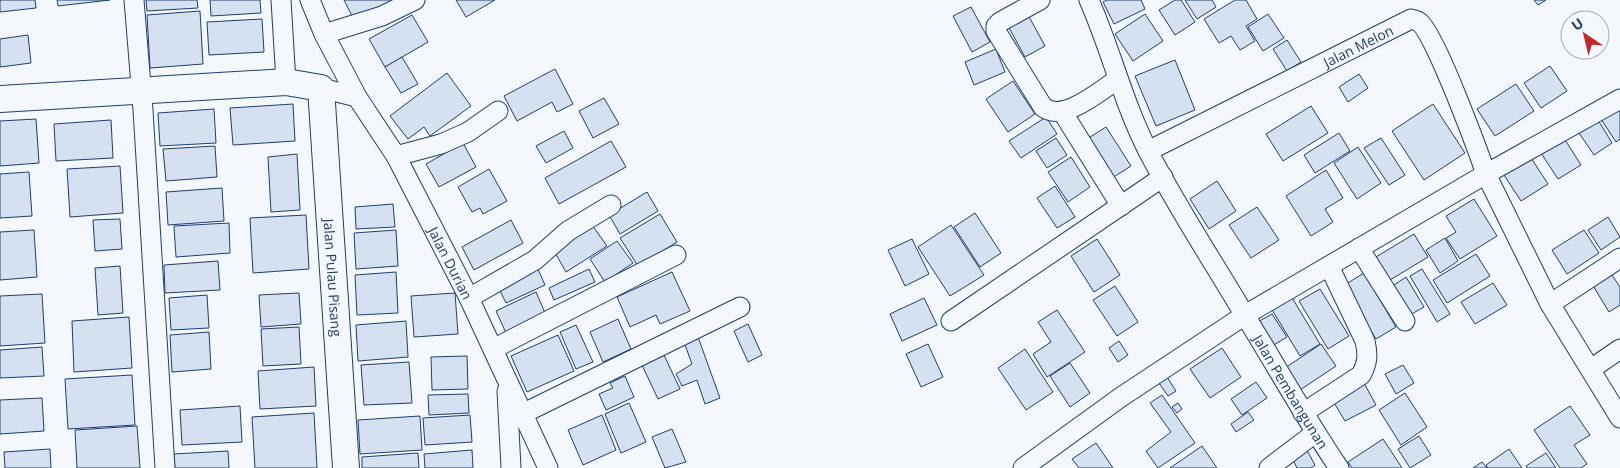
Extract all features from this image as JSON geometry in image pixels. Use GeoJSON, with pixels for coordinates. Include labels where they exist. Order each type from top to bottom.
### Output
{"type":"FeatureCollection","features":[{"type":"Feature","properties":{"kind":"street"},"geometry":{"type":"LineString","coordinates":[[134,0],[142,89],[165,468]]}},
{"type":"Feature","properties":{"kind":"street"},"geometry":{"type":"LineString","coordinates":[[281,0],[286,82]]}},
{"type":"Feature","properties":{"kind":"street","name":"Jalan Durian"},"geometry":{"type":"LineString","coordinates":[[310,0],[324,34],[358,97],[396,156],[469,298],[548,468]]}},
{"type":"Feature","properties":{"kind":"street"},"geometry":{"type":"LineString","coordinates":[[324,34],[382,16],[415,0]]}},
{"type":"Feature","properties":{"kind":"street"},"geometry":{"type":"LineString","coordinates":[[1040,0],[1000,22],[996,26],[996,31],[1043,108],[1050,113],[1063,113],[1118,79]]}},
{"type":"Feature","properties":{"kind":"street","name":"Jalan Pembangunan"},"geometry":{"type":"LineString","coordinates":[[1089,0],[1102,30],[1124,98],[1148,151],[1315,433],[1339,468]]}},
{"type":"Feature","properties":{"kind":"street","name":"Jalan Melon"},"geometry":{"type":"LineString","coordinates":[[1148,151],[1411,19],[1419,22],[1427,32],[1453,88],[1486,174]]}},
{"type":"Feature","properties":{"kind":"street"},"geometry":{"type":"LineString","coordinates":[[0,99],[142,89],[286,82],[358,97]]}},
{"type":"Feature","properties":{"kind":"street","name":"Jalan Pulau Pisang"},"geometry":{"type":"LineString","coordinates":[[321,88],[346,468]]}},
{"type":"Feature","properties":{"kind":"street"},"geometry":{"type":"LineString","coordinates":[[1023,468],[1121,397],[1245,315],[1486,174],[1620,99]]}},
{"type":"Feature","properties":{"kind":"street"},"geometry":{"type":"LineString","coordinates":[[396,156],[441,144],[468,132],[498,110]]}},
{"type":"Feature","properties":{"kind":"street"},"geometry":{"type":"LineString","coordinates":[[1063,113],[1121,206]]}},
{"type":"Feature","properties":{"kind":"street"},"geometry":{"type":"LineString","coordinates":[[1486,174],[1550,304],[1620,418]]}},
{"type":"Feature","properties":{"kind":"street"},"geometry":{"type":"LineString","coordinates":[[951,321],[1162,177]]}},
{"type":"Feature","properties":{"kind":"street"},"geometry":{"type":"LineString","coordinates":[[469,298],[535,260],[568,231],[611,205]]}},
{"type":"Feature","properties":{"kind":"street"},"geometry":{"type":"LineString","coordinates":[[1359,248],[1405,321]]}},
{"type":"Feature","properties":{"kind":"street"},"geometry":{"type":"LineString","coordinates":[[493,350],[676,255]]}},
{"type":"Feature","properties":{"kind":"street"},"geometry":{"type":"LineString","coordinates":[[1550,304],[1620,258]]}},
{"type":"Feature","properties":{"kind":"street"},"geometry":{"type":"LineString","coordinates":[[1303,412],[1361,375],[1366,366],[1368,352],[1365,341],[1329,266]]}},
{"type":"Feature","properties":{"kind":"street"},"geometry":{"type":"LineString","coordinates":[[522,414],[740,307]]}},
{"type":"Feature","properties":{"kind":"street"},"geometry":{"type":"LineString","coordinates":[[1591,369],[1620,349]]}},
{"type":"Feature","properties":{"kind":"street"},"geometry":{"type":"LineString","coordinates":[[506,379],[511,468]]}},
{"type":"Feature","properties":{"kind":"street"},"geometry":{"type":"LineString","coordinates":[[1269,468],[1315,433]]}},
{"type":"Feature","properties":{"kind":"building"},"geometry":{"type":"Polygon","coordinates":[[[0,0],[35,0],[36,8],[0,12],[0,0]]]}},
{"type":"Feature","properties":{"kind":"building"},"geometry":{"type":"Polygon","coordinates":[[[57,0],[110,0],[58,6],[57,0]]]}},
{"type":"Feature","properties":{"kind":"building"},"geometry":{"type":"Polygon","coordinates":[[[146,0],[197,0],[198,8],[147,11],[146,0]]]}},
{"type":"Feature","properties":{"kind":"building"},"geometry":{"type":"Polygon","coordinates":[[[210,0],[260,0],[261,13],[211,16],[210,0]]]}},
{"type":"Feature","properties":{"kind":"building"},"geometry":{"type":"Polygon","coordinates":[[[344,0],[394,0],[354,20],[344,0]]]}},
{"type":"Feature","properties":{"kind":"building"},"geometry":{"type":"Polygon","coordinates":[[[456,0],[495,0],[466,17],[456,0]]]}},
{"type":"Feature","properties":{"kind":"building"},"geometry":{"type":"Polygon","coordinates":[[[1107,0],[1141,0],[1145,9],[1114,24],[1103,2],[1107,0]]]}},
{"type":"Feature","properties":{"kind":"building"},"geometry":{"type":"Polygon","coordinates":[[[1175,0],[1181,0],[1195,22],[1175,35],[1159,10],[1175,0]]]}},
{"type":"Feature","properties":{"kind":"building"},"geometry":{"type":"Polygon","coordinates":[[[1185,0],[1212,0],[1216,7],[1197,19],[1185,0]]]}},
{"type":"Feature","properties":{"kind":"building"},"geometry":{"type":"Polygon","coordinates":[[[1235,0],[1246,0],[1257,19],[1246,26],[1255,41],[1240,50],[1231,36],[1219,43],[1204,19],[1235,0]]]}},
{"type":"Feature","properties":{"kind":"building"},"geometry":{"type":"Polygon","coordinates":[[[1534,0],[1546,0],[1538,5],[1534,0]]]}},
{"type":"Feature","properties":{"kind":"building"},"geometry":{"type":"Polygon","coordinates":[[[971,7],[990,42],[972,52],[953,16],[971,7]]]}},
{"type":"Feature","properties":{"kind":"building"},"geometry":{"type":"Polygon","coordinates":[[[200,11],[203,64],[150,68],[147,15],[200,11]]]}},
{"type":"Feature","properties":{"kind":"building"},"geometry":{"type":"Polygon","coordinates":[[[1027,13],[1045,46],[1025,57],[1007,24],[1027,13]]]}},
{"type":"Feature","properties":{"kind":"building"},"geometry":{"type":"Polygon","coordinates":[[[1145,14],[1163,41],[1133,61],[1115,34],[1145,14]]]}},
{"type":"Feature","properties":{"kind":"building"},"geometry":{"type":"Polygon","coordinates":[[[1268,14],[1284,38],[1263,51],[1248,27],[1268,14]]]}},
{"type":"Feature","properties":{"kind":"building"},"geometry":{"type":"Polygon","coordinates":[[[412,15],[428,42],[385,67],[369,39],[412,15]]]}},
{"type":"Feature","properties":{"kind":"building"},"geometry":{"type":"Polygon","coordinates":[[[262,19],[264,52],[209,55],[207,22],[262,19]]]}},
{"type":"Feature","properties":{"kind":"building"},"geometry":{"type":"Polygon","coordinates":[[[28,35],[31,63],[0,67],[0,39],[28,35]]]}},
{"type":"Feature","properties":{"kind":"building"},"geometry":{"type":"Polygon","coordinates":[[[1287,40],[1301,62],[1287,71],[1273,49],[1287,40]]]}},
{"type":"Feature","properties":{"kind":"building"},"geometry":{"type":"Polygon","coordinates":[[[996,49],[1005,72],[974,85],[965,62],[996,49]]]}},
{"type":"Feature","properties":{"kind":"building"},"geometry":{"type":"Polygon","coordinates":[[[402,57],[418,84],[401,93],[385,67],[402,57]]]}},
{"type":"Feature","properties":{"kind":"building"},"geometry":{"type":"Polygon","coordinates":[[[1175,60],[1195,110],[1156,126],[1135,76],[1175,60]]]}},
{"type":"Feature","properties":{"kind":"building"},"geometry":{"type":"Polygon","coordinates":[[[1550,66],[1567,91],[1541,108],[1524,83],[1550,66]]]}},
{"type":"Feature","properties":{"kind":"building"},"geometry":{"type":"Polygon","coordinates":[[[555,69],[573,104],[557,112],[552,102],[517,121],[504,96],[555,69]]]}},
{"type":"Feature","properties":{"kind":"building"},"geometry":{"type":"Polygon","coordinates":[[[447,73],[471,106],[430,136],[424,127],[408,139],[390,116],[447,73]]]}},
{"type":"Feature","properties":{"kind":"building"},"geometry":{"type":"Polygon","coordinates":[[[1359,74],[1368,88],[1348,102],[1339,87],[1359,74]]]}},
{"type":"Feature","properties":{"kind":"building"},"geometry":{"type":"Polygon","coordinates":[[[1013,81],[1035,114],[1008,132],[986,99],[1013,81]]]}},
{"type":"Feature","properties":{"kind":"building"},"geometry":{"type":"Polygon","coordinates":[[[1516,84],[1534,111],[1495,136],[1477,109],[1516,84]]]}},
{"type":"Feature","properties":{"kind":"building"},"geometry":{"type":"Polygon","coordinates":[[[604,98],[619,124],[593,138],[579,111],[604,98]]]}},
{"type":"Feature","properties":{"kind":"building"},"geometry":{"type":"Polygon","coordinates":[[[293,104],[295,141],[233,145],[230,108],[293,104]]]}},
{"type":"Feature","properties":{"kind":"building"},"geometry":{"type":"Polygon","coordinates":[[[1433,104],[1465,153],[1424,180],[1392,131],[1433,104]]]}},
{"type":"Feature","properties":{"kind":"building"},"geometry":{"type":"Polygon","coordinates":[[[1311,106],[1328,133],[1283,161],[1266,134],[1311,106]]]}},
{"type":"Feature","properties":{"kind":"building"},"geometry":{"type":"Polygon","coordinates":[[[1620,107],[1620,139],[1616,142],[1601,119],[1620,107]]]}},
{"type":"Feature","properties":{"kind":"building"},"geometry":{"type":"Polygon","coordinates":[[[214,109],[216,143],[160,146],[158,113],[214,109]]]}},
{"type":"Feature","properties":{"kind":"building"},"geometry":{"type":"Polygon","coordinates":[[[1046,117],[1057,134],[1021,158],[1009,141],[1046,117]]]}},
{"type":"Feature","properties":{"kind":"building"},"geometry":{"type":"Polygon","coordinates":[[[36,119],[39,163],[0,166],[0,121],[36,119]]]}},
{"type":"Feature","properties":{"kind":"building"},"geometry":{"type":"Polygon","coordinates":[[[111,120],[113,158],[56,161],[54,124],[111,120]]]}},
{"type":"Feature","properties":{"kind":"building"},"geometry":{"type":"Polygon","coordinates":[[[1598,120],[1612,143],[1594,155],[1579,133],[1598,120]]]}},
{"type":"Feature","properties":{"kind":"building"},"geometry":{"type":"Polygon","coordinates":[[[1106,127],[1131,166],[1112,178],[1087,139],[1106,127]]]}},
{"type":"Feature","properties":{"kind":"building"},"geometry":{"type":"Polygon","coordinates":[[[564,131],[573,148],[546,163],[536,146],[564,131]]]}},
{"type":"Feature","properties":{"kind":"building"},"geometry":{"type":"Polygon","coordinates":[[[1339,133],[1350,151],[1315,173],[1304,155],[1339,133]]]}},
{"type":"Feature","properties":{"kind":"building"},"geometry":{"type":"Polygon","coordinates":[[[1562,135],[1581,165],[1558,179],[1539,150],[1562,135]]]}},
{"type":"Feature","properties":{"kind":"building"},"geometry":{"type":"Polygon","coordinates":[[[1056,138],[1067,155],[1047,168],[1036,151],[1056,138]]]}},
{"type":"Feature","properties":{"kind":"building"},"geometry":{"type":"Polygon","coordinates":[[[1381,138],[1405,175],[1389,185],[1364,148],[1381,138]]]}},
{"type":"Feature","properties":{"kind":"building"},"geometry":{"type":"Polygon","coordinates":[[[611,141],[626,167],[559,204],[545,178],[611,141]]]}},
{"type":"Feature","properties":{"kind":"building"},"geometry":{"type":"Polygon","coordinates":[[[463,143],[476,167],[439,187],[426,164],[463,143]]]}},
{"type":"Feature","properties":{"kind":"building"},"geometry":{"type":"Polygon","coordinates":[[[215,146],[217,177],[166,181],[163,149],[215,146]]]}},
{"type":"Feature","properties":{"kind":"building"},"geometry":{"type":"Polygon","coordinates":[[[1358,147],[1381,183],[1357,199],[1334,163],[1358,147]]]}},
{"type":"Feature","properties":{"kind":"building"},"geometry":{"type":"Polygon","coordinates":[[[297,154],[300,210],[271,212],[268,157],[297,154]]]}},
{"type":"Feature","properties":{"kind":"building"},"geometry":{"type":"Polygon","coordinates":[[[1071,157],[1090,187],[1068,202],[1048,172],[1071,157]]]}},
{"type":"Feature","properties":{"kind":"building"},"geometry":{"type":"Polygon","coordinates":[[[1531,158],[1548,184],[1521,201],[1504,175],[1531,158]]]}},
{"type":"Feature","properties":{"kind":"building"},"geometry":{"type":"Polygon","coordinates":[[[120,166],[123,213],[70,217],[67,169],[120,166]]]}},
{"type":"Feature","properties":{"kind":"building"},"geometry":{"type":"Polygon","coordinates":[[[489,169],[507,201],[483,214],[480,208],[472,212],[458,187],[489,169]]]}},
{"type":"Feature","properties":{"kind":"building"},"geometry":{"type":"Polygon","coordinates":[[[1326,170],[1343,198],[1325,209],[1333,222],[1311,236],[1286,196],[1326,170]]]}},
{"type":"Feature","properties":{"kind":"building"},"geometry":{"type":"Polygon","coordinates":[[[29,172],[32,216],[0,218],[0,174],[29,172]]]}},
{"type":"Feature","properties":{"kind":"building"},"geometry":{"type":"Polygon","coordinates":[[[1217,181],[1236,211],[1209,229],[1190,199],[1217,181]]]}},
{"type":"Feature","properties":{"kind":"building"},"geometry":{"type":"Polygon","coordinates":[[[1055,186],[1075,217],[1057,228],[1037,198],[1055,186]]]}},
{"type":"Feature","properties":{"kind":"building"},"geometry":{"type":"Polygon","coordinates":[[[222,188],[224,221],[168,225],[166,192],[222,188]]]}},
{"type":"Feature","properties":{"kind":"building"},"geometry":{"type":"Polygon","coordinates":[[[647,192],[658,211],[620,234],[609,215],[647,192]]]}},
{"type":"Feature","properties":{"kind":"building"},"geometry":{"type":"Polygon","coordinates":[[[1474,199],[1497,236],[1460,259],[1446,238],[1456,232],[1446,216],[1474,199]]]}},
{"type":"Feature","properties":{"kind":"building"},"geometry":{"type":"Polygon","coordinates":[[[393,204],[395,227],[356,229],[355,207],[393,204]]]}},
{"type":"Feature","properties":{"kind":"building"},"geometry":{"type":"Polygon","coordinates":[[[1257,207],[1279,240],[1251,258],[1229,225],[1257,207]]]}},
{"type":"Feature","properties":{"kind":"building"},"geometry":{"type":"Polygon","coordinates":[[[975,213],[1001,253],[980,267],[954,227],[975,213]]]}},
{"type":"Feature","properties":{"kind":"building"},"geometry":{"type":"Polygon","coordinates":[[[660,214],[677,242],[638,266],[620,238],[660,214]]]}},
{"type":"Feature","properties":{"kind":"building"},"geometry":{"type":"Polygon","coordinates":[[[306,215],[309,269],[253,273],[250,218],[306,215]]]}},
{"type":"Feature","properties":{"kind":"building"},"geometry":{"type":"Polygon","coordinates":[[[1608,217],[1620,237],[1601,250],[1588,230],[1608,217]]]}},
{"type":"Feature","properties":{"kind":"building"},"geometry":{"type":"Polygon","coordinates":[[[120,219],[122,249],[95,251],[93,220],[120,219]]]}},
{"type":"Feature","properties":{"kind":"building"},"geometry":{"type":"Polygon","coordinates":[[[511,220],[523,243],[474,270],[462,247],[511,220]]]}},
{"type":"Feature","properties":{"kind":"building"},"geometry":{"type":"Polygon","coordinates":[[[229,223],[230,253],[176,257],[174,226],[229,223]]]}},
{"type":"Feature","properties":{"kind":"building"},"geometry":{"type":"Polygon","coordinates":[[[592,225],[607,246],[566,272],[554,251],[592,225]]]}},
{"type":"Feature","properties":{"kind":"building"},"geometry":{"type":"Polygon","coordinates":[[[951,225],[984,275],[950,296],[918,247],[951,225]]]}},
{"type":"Feature","properties":{"kind":"building"},"geometry":{"type":"Polygon","coordinates":[[[34,230],[37,277],[0,280],[0,232],[34,230]]]}},
{"type":"Feature","properties":{"kind":"building"},"geometry":{"type":"Polygon","coordinates":[[[396,230],[398,266],[356,269],[354,233],[396,230]]]}},
{"type":"Feature","properties":{"kind":"building"},"geometry":{"type":"Polygon","coordinates":[[[1584,230],[1599,253],[1567,274],[1552,250],[1584,230]]]}},
{"type":"Feature","properties":{"kind":"building"},"geometry":{"type":"Polygon","coordinates":[[[1414,234],[1428,257],[1385,283],[1371,260],[1414,234]]]}},
{"type":"Feature","properties":{"kind":"building"},"geometry":{"type":"Polygon","coordinates":[[[1445,238],[1458,261],[1440,273],[1426,250],[1445,238]]]}},
{"type":"Feature","properties":{"kind":"building"},"geometry":{"type":"Polygon","coordinates":[[[912,239],[929,274],[905,286],[888,250],[912,239]]]}},
{"type":"Feature","properties":{"kind":"building"},"geometry":{"type":"Polygon","coordinates":[[[1097,239],[1120,275],[1094,292],[1071,256],[1097,239]]]}},
{"type":"Feature","properties":{"kind":"building"},"geometry":{"type":"Polygon","coordinates":[[[617,241],[633,263],[605,282],[590,259],[617,241]]]}},
{"type":"Feature","properties":{"kind":"building"},"geometry":{"type":"Polygon","coordinates":[[[1476,254],[1490,276],[1447,303],[1433,280],[1476,254]]]}},
{"type":"Feature","properties":{"kind":"building"},"geometry":{"type":"Polygon","coordinates":[[[218,261],[220,290],[165,293],[164,265],[218,261]]]}},
{"type":"Feature","properties":{"kind":"building"},"geometry":{"type":"Polygon","coordinates":[[[120,266],[123,313],[98,315],[95,268],[120,266]]]}},
{"type":"Feature","properties":{"kind":"building"},"geometry":{"type":"Polygon","coordinates":[[[537,267],[545,285],[506,303],[498,287],[537,267]]]}},
{"type":"Feature","properties":{"kind":"building"},"geometry":{"type":"Polygon","coordinates":[[[589,269],[595,282],[554,300],[549,288],[589,269]]]}},
{"type":"Feature","properties":{"kind":"building"},"geometry":{"type":"Polygon","coordinates":[[[1422,269],[1450,314],[1437,322],[1410,276],[1422,269]]]}},
{"type":"Feature","properties":{"kind":"building"},"geometry":{"type":"Polygon","coordinates":[[[396,272],[398,313],[357,315],[355,275],[396,272]]]}},
{"type":"Feature","properties":{"kind":"building"},"geometry":{"type":"Polygon","coordinates":[[[672,272],[690,311],[660,324],[656,315],[630,327],[617,297],[672,272]]]}},
{"type":"Feature","properties":{"kind":"building"},"geometry":{"type":"Polygon","coordinates":[[[1610,272],[1620,287],[1620,305],[1609,312],[1592,284],[1610,272]]]}},
{"type":"Feature","properties":{"kind":"building"},"geometry":{"type":"Polygon","coordinates":[[[1364,273],[1396,327],[1376,339],[1343,286],[1364,273]]]}},
{"type":"Feature","properties":{"kind":"building"},"geometry":{"type":"Polygon","coordinates":[[[1406,277],[1424,307],[1408,316],[1391,287],[1406,277]]]}},
{"type":"Feature","properties":{"kind":"building"},"geometry":{"type":"Polygon","coordinates":[[[1493,283],[1507,305],[1475,324],[1461,302],[1493,283]]]}},
{"type":"Feature","properties":{"kind":"building"},"geometry":{"type":"Polygon","coordinates":[[[1115,286],[1138,322],[1117,336],[1093,300],[1115,286]]]}},
{"type":"Feature","properties":{"kind":"building"},"geometry":{"type":"Polygon","coordinates":[[[1320,289],[1349,336],[1328,349],[1299,301],[1320,289]]]}},
{"type":"Feature","properties":{"kind":"building"},"geometry":{"type":"Polygon","coordinates":[[[536,292],[546,315],[506,333],[496,311],[536,292]]]}},
{"type":"Feature","properties":{"kind":"building"},"geometry":{"type":"Polygon","coordinates":[[[299,293],[301,324],[261,327],[259,295],[299,293]]]}},
{"type":"Feature","properties":{"kind":"building"},"geometry":{"type":"Polygon","coordinates":[[[455,293],[458,334],[414,337],[411,296],[455,293]]]}},
{"type":"Feature","properties":{"kind":"building"},"geometry":{"type":"Polygon","coordinates":[[[42,294],[45,343],[0,346],[0,296],[42,294]]]}},
{"type":"Feature","properties":{"kind":"building"},"geometry":{"type":"Polygon","coordinates":[[[207,295],[209,328],[171,330],[169,298],[207,295]]]}},
{"type":"Feature","properties":{"kind":"building"},"geometry":{"type":"Polygon","coordinates":[[[1291,296],[1320,344],[1300,356],[1271,308],[1291,296]]]}},
{"type":"Feature","properties":{"kind":"building"},"geometry":{"type":"Polygon","coordinates":[[[924,298],[937,325],[902,341],[890,314],[924,298]]]}},
{"type":"Feature","properties":{"kind":"building"},"geometry":{"type":"Polygon","coordinates":[[[1057,310],[1085,352],[1047,377],[1033,354],[1051,342],[1038,322],[1057,310]]]}},
{"type":"Feature","properties":{"kind":"building"},"geometry":{"type":"Polygon","coordinates":[[[1272,314],[1287,337],[1269,348],[1254,324],[1272,314]]]}},
{"type":"Feature","properties":{"kind":"building"},"geometry":{"type":"Polygon","coordinates":[[[129,317],[132,368],[74,372],[72,321],[129,317]]]}},
{"type":"Feature","properties":{"kind":"building"},"geometry":{"type":"Polygon","coordinates":[[[618,319],[631,349],[603,362],[590,332],[618,319]]]}},
{"type":"Feature","properties":{"kind":"building"},"geometry":{"type":"Polygon","coordinates":[[[406,321],[408,357],[358,361],[356,325],[406,321]]]}},
{"type":"Feature","properties":{"kind":"building"},"geometry":{"type":"Polygon","coordinates":[[[748,324],[762,355],[748,362],[734,331],[748,324]]]}},
{"type":"Feature","properties":{"kind":"building"},"geometry":{"type":"Polygon","coordinates":[[[576,325],[593,362],[576,369],[560,332],[576,325]]]}},
{"type":"Feature","properties":{"kind":"building"},"geometry":{"type":"Polygon","coordinates":[[[299,327],[301,364],[263,366],[261,329],[299,327]]]}},
{"type":"Feature","properties":{"kind":"building"},"geometry":{"type":"Polygon","coordinates":[[[209,332],[211,369],[172,372],[170,335],[209,332]]]}},
{"type":"Feature","properties":{"kind":"building"},"geometry":{"type":"Polygon","coordinates":[[[558,335],[574,371],[527,392],[511,356],[558,335]]]}},
{"type":"Feature","properties":{"kind":"building"},"geometry":{"type":"Polygon","coordinates":[[[698,337],[720,398],[705,404],[697,380],[682,386],[676,374],[692,364],[684,342],[698,337]]]}},
{"type":"Feature","properties":{"kind":"building"},"geometry":{"type":"Polygon","coordinates":[[[1119,341],[1128,355],[1118,362],[1109,348],[1119,341]]]}},
{"type":"Feature","properties":{"kind":"building"},"geometry":{"type":"Polygon","coordinates":[[[928,344],[943,377],[921,387],[906,354],[928,344]]]}},
{"type":"Feature","properties":{"kind":"building"},"geometry":{"type":"Polygon","coordinates":[[[1321,344],[1336,366],[1300,390],[1285,368],[1321,344]]]}},
{"type":"Feature","properties":{"kind":"building"},"geometry":{"type":"Polygon","coordinates":[[[42,347],[44,376],[0,378],[0,350],[42,347]]]}},
{"type":"Feature","properties":{"kind":"building"},"geometry":{"type":"Polygon","coordinates":[[[1222,348],[1241,377],[1210,398],[1190,369],[1222,348]]]}},
{"type":"Feature","properties":{"kind":"building"},"geometry":{"type":"Polygon","coordinates":[[[1025,349],[1053,392],[1026,410],[998,368],[1025,349]]]}},
{"type":"Feature","properties":{"kind":"building"},"geometry":{"type":"Polygon","coordinates":[[[664,355],[680,389],[658,399],[642,365],[664,355]]]}},
{"type":"Feature","properties":{"kind":"building"},"geometry":{"type":"Polygon","coordinates":[[[467,356],[468,389],[432,390],[431,357],[467,356]]]}},
{"type":"Feature","properties":{"kind":"building"},"geometry":{"type":"Polygon","coordinates":[[[409,362],[412,403],[364,405],[361,365],[409,362]]]}},
{"type":"Feature","properties":{"kind":"building"},"geometry":{"type":"Polygon","coordinates":[[[1070,363],[1090,393],[1070,407],[1050,376],[1070,363]]]}},
{"type":"Feature","properties":{"kind":"building"},"geometry":{"type":"Polygon","coordinates":[[[1403,365],[1414,383],[1396,394],[1385,374],[1403,365]]]}},
{"type":"Feature","properties":{"kind":"building"},"geometry":{"type":"Polygon","coordinates":[[[314,367],[316,406],[260,409],[258,371],[314,367]]]}},
{"type":"Feature","properties":{"kind":"building"},"geometry":{"type":"Polygon","coordinates":[[[132,375],[135,425],[68,429],[65,379],[132,375]]]}},
{"type":"Feature","properties":{"kind":"building"},"geometry":{"type":"Polygon","coordinates":[[[625,376],[634,397],[606,410],[599,394],[613,388],[610,383],[625,376]]]}},
{"type":"Feature","properties":{"kind":"building"},"geometry":{"type":"Polygon","coordinates":[[[1167,377],[1176,391],[1168,396],[1159,383],[1167,377]]]}},
{"type":"Feature","properties":{"kind":"building"},"geometry":{"type":"Polygon","coordinates":[[[1256,382],[1267,398],[1242,415],[1231,399],[1256,382]]]}},
{"type":"Feature","properties":{"kind":"building"},"geometry":{"type":"Polygon","coordinates":[[[1364,383],[1376,405],[1345,421],[1333,401],[1364,383]]]}},
{"type":"Feature","properties":{"kind":"building"},"geometry":{"type":"Polygon","coordinates":[[[1405,393],[1427,427],[1401,445],[1379,410],[1405,393]]]}},
{"type":"Feature","properties":{"kind":"building"},"geometry":{"type":"Polygon","coordinates":[[[468,394],[469,413],[429,415],[428,395],[468,394]]]}},
{"type":"Feature","properties":{"kind":"building"},"geometry":{"type":"Polygon","coordinates":[[[1162,395],[1195,443],[1158,468],[1146,451],[1171,432],[1150,403],[1162,395]]]}},
{"type":"Feature","properties":{"kind":"building"},"geometry":{"type":"Polygon","coordinates":[[[42,398],[44,431],[0,434],[0,400],[42,398]]]}},
{"type":"Feature","properties":{"kind":"building"},"geometry":{"type":"Polygon","coordinates":[[[629,403],[646,442],[621,453],[605,414],[629,403]]]}},
{"type":"Feature","properties":{"kind":"building"},"geometry":{"type":"Polygon","coordinates":[[[1178,403],[1182,409],[1177,413],[1172,407],[1178,403]]]}},
{"type":"Feature","properties":{"kind":"building"},"geometry":{"type":"Polygon","coordinates":[[[240,406],[242,442],[182,445],[180,410],[240,406]]]}},
{"type":"Feature","properties":{"kind":"building"},"geometry":{"type":"Polygon","coordinates":[[[1570,406],[1590,435],[1574,445],[1587,464],[1581,468],[1560,468],[1534,430],[1570,406]]]}},
{"type":"Feature","properties":{"kind":"building"},"geometry":{"type":"Polygon","coordinates":[[[1248,412],[1254,420],[1236,432],[1231,424],[1248,412]]]}},
{"type":"Feature","properties":{"kind":"building"},"geometry":{"type":"Polygon","coordinates":[[[314,413],[317,468],[255,468],[252,417],[314,413]]]}},
{"type":"Feature","properties":{"kind":"building"},"geometry":{"type":"Polygon","coordinates":[[[470,415],[472,442],[425,445],[423,418],[470,415]]]}},
{"type":"Feature","properties":{"kind":"building"},"geometry":{"type":"Polygon","coordinates":[[[602,415],[616,450],[583,465],[568,430],[602,415]]]}},
{"type":"Feature","properties":{"kind":"building"},"geometry":{"type":"Polygon","coordinates":[[[420,416],[422,450],[360,454],[358,420],[420,416]]]}},
{"type":"Feature","properties":{"kind":"building"},"geometry":{"type":"Polygon","coordinates":[[[137,426],[140,468],[77,468],[75,430],[137,426]]]}},
{"type":"Feature","properties":{"kind":"building"},"geometry":{"type":"Polygon","coordinates":[[[672,429],[686,462],[665,468],[652,437],[672,429]]]}},
{"type":"Feature","properties":{"kind":"building"},"geometry":{"type":"Polygon","coordinates":[[[1419,436],[1431,455],[1410,468],[1398,449],[1419,436]]]}},
{"type":"Feature","properties":{"kind":"building"},"geometry":{"type":"Polygon","coordinates":[[[1383,439],[1402,468],[1352,468],[1348,462],[1383,439]]]}},
{"type":"Feature","properties":{"kind":"building"},"geometry":{"type":"Polygon","coordinates":[[[1096,443],[1113,468],[1079,468],[1072,459],[1096,443]]]}},
{"type":"Feature","properties":{"kind":"building"},"geometry":{"type":"Polygon","coordinates":[[[1304,445],[1315,465],[1311,468],[1297,468],[1290,454],[1304,445]]]}},
{"type":"Feature","properties":{"kind":"building"},"geometry":{"type":"Polygon","coordinates":[[[1202,446],[1217,468],[1170,468],[1202,446]]]}},
{"type":"Feature","properties":{"kind":"building"},"geometry":{"type":"Polygon","coordinates":[[[50,449],[51,468],[5,468],[4,452],[50,449]]]}},
{"type":"Feature","properties":{"kind":"building"},"geometry":{"type":"Polygon","coordinates":[[[1509,449],[1522,468],[1488,468],[1486,465],[1509,449]]]}},
{"type":"Feature","properties":{"kind":"building"},"geometry":{"type":"Polygon","coordinates":[[[472,450],[473,468],[425,468],[424,454],[472,450]]]}},
{"type":"Feature","properties":{"kind":"building"},"geometry":{"type":"Polygon","coordinates":[[[228,451],[229,468],[175,468],[174,454],[228,451]]]}},
{"type":"Feature","properties":{"kind":"building"},"geometry":{"type":"Polygon","coordinates":[[[418,453],[419,468],[362,468],[362,457],[418,453]]]}},
{"type":"Feature","properties":{"kind":"building"},"geometry":{"type":"Polygon","coordinates":[[[1546,453],[1556,468],[1527,468],[1526,466],[1546,453]]]}},
{"type":"Feature","properties":{"kind":"building"},"geometry":{"type":"Polygon","coordinates":[[[1482,462],[1487,468],[1473,468],[1482,462]]]}}]}
